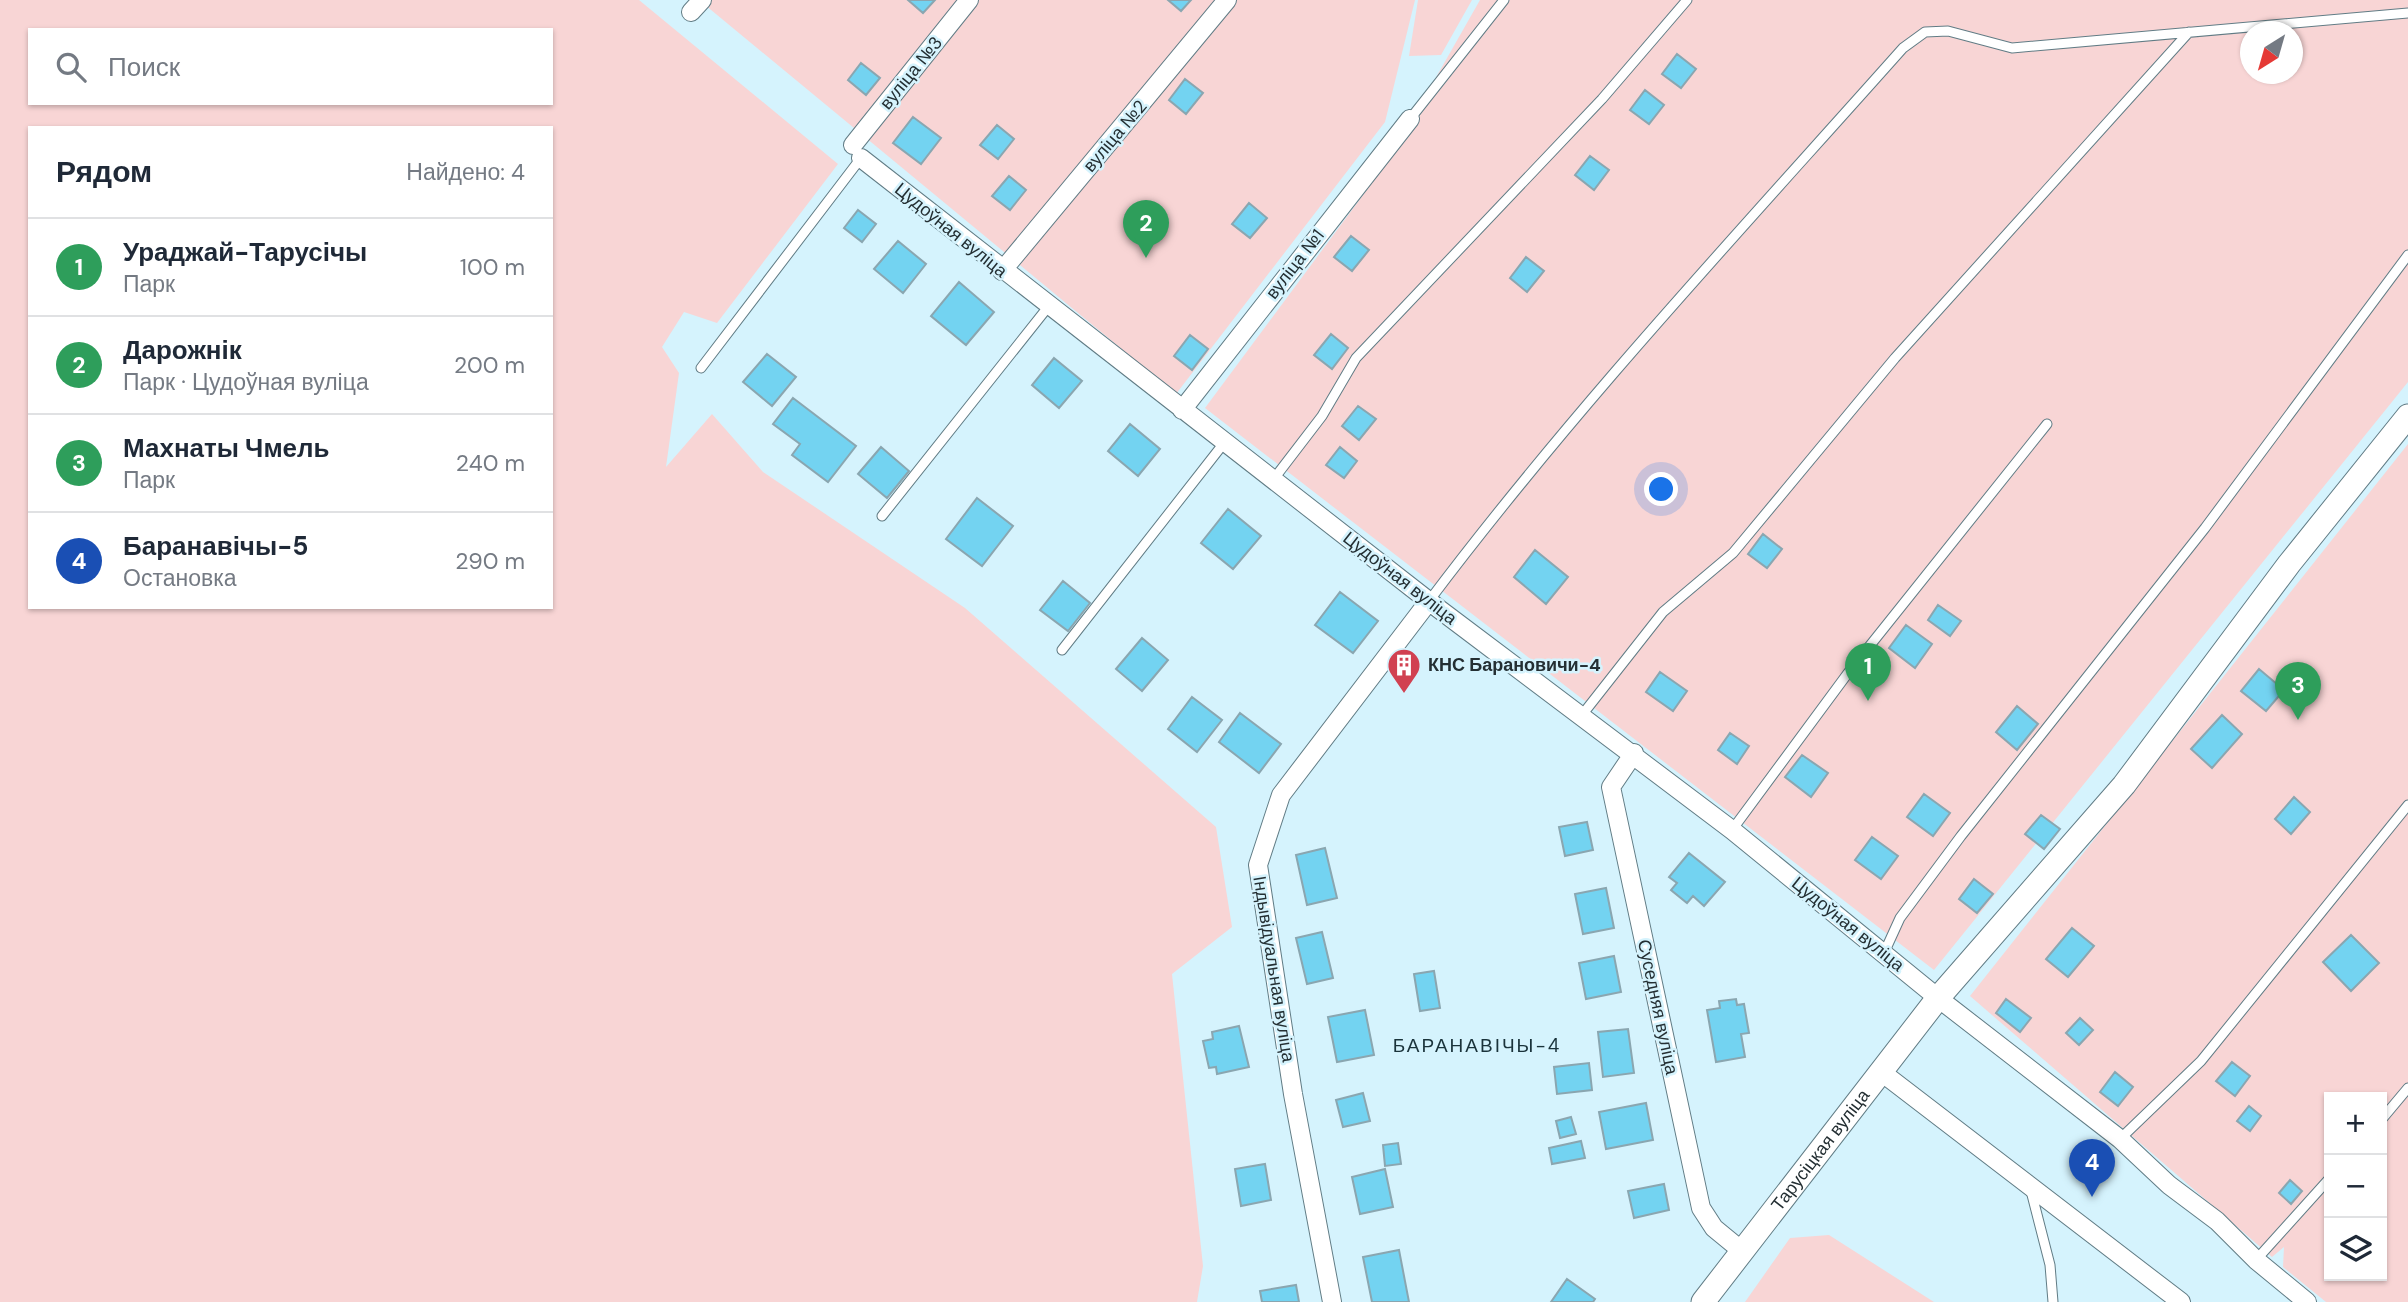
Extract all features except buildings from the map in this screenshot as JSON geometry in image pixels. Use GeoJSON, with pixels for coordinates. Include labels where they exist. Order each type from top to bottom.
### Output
{"type":"FeatureCollection","features":[{"type":"Feature","properties":{"kind":"street","name":"вуліца №3"},"geometry":{"type":"LineString","coordinates":[[857,152],[969,0]]}},
{"type":"Feature","properties":{"kind":"street","name":"вуліца №2"},"geometry":{"type":"LineString","coordinates":[[1002,271],[1227,0]]}},
{"type":"Feature","properties":{"kind":"street","name":"вуліца №1"},"geometry":{"type":"LineString","coordinates":[[1182,410],[1410,119]]}},
{"type":"Feature","properties":{"kind":"street","name":"Цудоўная вуліца"},"geometry":{"type":"LineString","coordinates":[[857,152],[1048,307],[1429,601],[1634,753],[1732,830],[1938,998],[2120,1139],[2169,1185],[2217,1221],[2256,1261],[2307,1302]]}},
{"type":"Feature","properties":{"kind":"street","name":"Тарусіцкая вуліца"},"geometry":{"type":"LineString","coordinates":[[1703,1302],[1938,998],[2124,785],[2289,564],[2408,416]]}},
{"type":"Feature","properties":{"kind":"street","name":"Індывідуальная вуліца"},"geometry":{"type":"LineString","coordinates":[[1332,1302],[1293,1094],[1258,865],[1281,795],[1429,601]]}},
{"type":"Feature","properties":{"kind":"street","name":"Суседняя вуліца"},"geometry":{"type":"LineString","coordinates":[[1634,753],[1611,787],[1701,1208],[1714,1228],[1742,1251]]}},
{"type":"Feature","properties":{"kind":"street"},"geometry":{"type":"LineString","coordinates":[[1880,1071],[2181,1302]]}},
{"type":"Feature","properties":{"kind":"lane"},"geometry":{"type":"LineString","coordinates":[[1410,119],[1504,0]]}},
{"type":"Feature","properties":{"kind":"lane"},"geometry":{"type":"LineString","coordinates":[[1273,480],[1322,416],[1356,358],[1602,99],[1686,0]]}},
{"type":"Feature","properties":{"kind":"lane"},"geometry":{"type":"LineString","coordinates":[[1429,601],[1491,519],[1903,48],[1925,32],[1948,31],[2012,48],[2408,13]]}},
{"type":"Feature","properties":{"kind":"lane"},"geometry":{"type":"LineString","coordinates":[[1582,715],[1663,612],[1733,553],[1895,358],[2189,32]]}},
{"type":"Feature","properties":{"kind":"lane"},"geometry":{"type":"LineString","coordinates":[[701,368],[857,152]]}},
{"type":"Feature","properties":{"kind":"lane"},"geometry":{"type":"LineString","coordinates":[[1885,953],[1900,918],[1961,836],[2205,528],[2408,255]]}},
{"type":"Feature","properties":{"kind":"lane"},"geometry":{"type":"LineString","coordinates":[[882,516],[1048,307]]}},
{"type":"Feature","properties":{"kind":"lane"},"geometry":{"type":"LineString","coordinates":[[1732,830],[1848,673],[2047,424]]}},
{"type":"Feature","properties":{"kind":"lane"},"geometry":{"type":"LineString","coordinates":[[1062,650],[1224,443]]}},
{"type":"Feature","properties":{"kind":"lane"},"geometry":{"type":"LineString","coordinates":[[2120,1139],[2201,1061],[2408,805]]}},
{"type":"Feature","properties":{"kind":"lane"},"geometry":{"type":"LineString","coordinates":[[2387,1112],[2408,1088]]}},
{"type":"Feature","properties":{"kind":"lane"},"geometry":{"type":"LineString","coordinates":[[2256,1261],[2324,1185]]}},
{"type":"Feature","properties":{"kind":"lane"},"geometry":{"type":"LineString","coordinates":[[2031,1189],[2050,1265],[2053,1302]]}},
{"type":"Feature","properties":{"kind":"shaded area"},"geometry":{"type":"Polygon","coordinates":[[[0,0],[639,0],[838,164],[717,323],[684,312],[662,347],[679,373],[666,467],[712,414],[763,472],[965,608],[1216,827],[1232,927],[1172,974],[1203,1266],[1197,1302],[0,1302],[0,0]]]}},
{"type":"Feature","properties":{"kind":"shaded area"},"geometry":{"type":"Polygon","coordinates":[[[699,0],[1415,0],[1385,122],[1176,394],[699,0]]]}},
{"type":"Feature","properties":{"kind":"shaded area"},"geometry":{"type":"Polygon","coordinates":[[[1418,0],[1472,0],[1441,55],[1409,56],[1418,0]]]}},
{"type":"Feature","properties":{"kind":"shaded area"},"geometry":{"type":"Polygon","coordinates":[[[1480,0],[2408,0],[2408,382],[1934,970],[1205,408],[1389,160],[1480,0]]]}},
{"type":"Feature","properties":{"kind":"shaded area"},"geometry":{"type":"Polygon","coordinates":[[[2408,444],[2408,1302],[2326,1302],[2283,1267],[2284,1247],[2272,1257],[1970,996],[2408,444]]]}},
{"type":"Feature","properties":{"kind":"shaded area"},"geometry":{"type":"Polygon","coordinates":[[[1829,1235],[1934,1302],[1745,1302],[1790,1238],[1829,1235]]]}},
{"type":"Feature","properties":{"kind":"place","name":"Дарожнік"},"geometry":{"type":"Point","coordinates":[1146,258]}},
{"type":"Feature","properties":{"kind":"place","name":"КНС Барановичи-4"},"geometry":{"type":"Point","coordinates":[1404,695]}},
{"type":"Feature","properties":{"kind":"place","name":"Ураджай-Тарусічы"},"geometry":{"type":"Point","coordinates":[1868,701]}},
{"type":"Feature","properties":{"kind":"place","name":"Махнаты Чмель"},"geometry":{"type":"Point","coordinates":[2298,720]}},
{"type":"Feature","properties":{"kind":"place","name":"Баранавічы-5"},"geometry":{"type":"Point","coordinates":[2092,1197]}},
{"type":"Feature","properties":{"kind":"district","name":"БАРАНАВІЧЫ-4"},"geometry":{"type":"Point","coordinates":[1477,1045]}}]}
